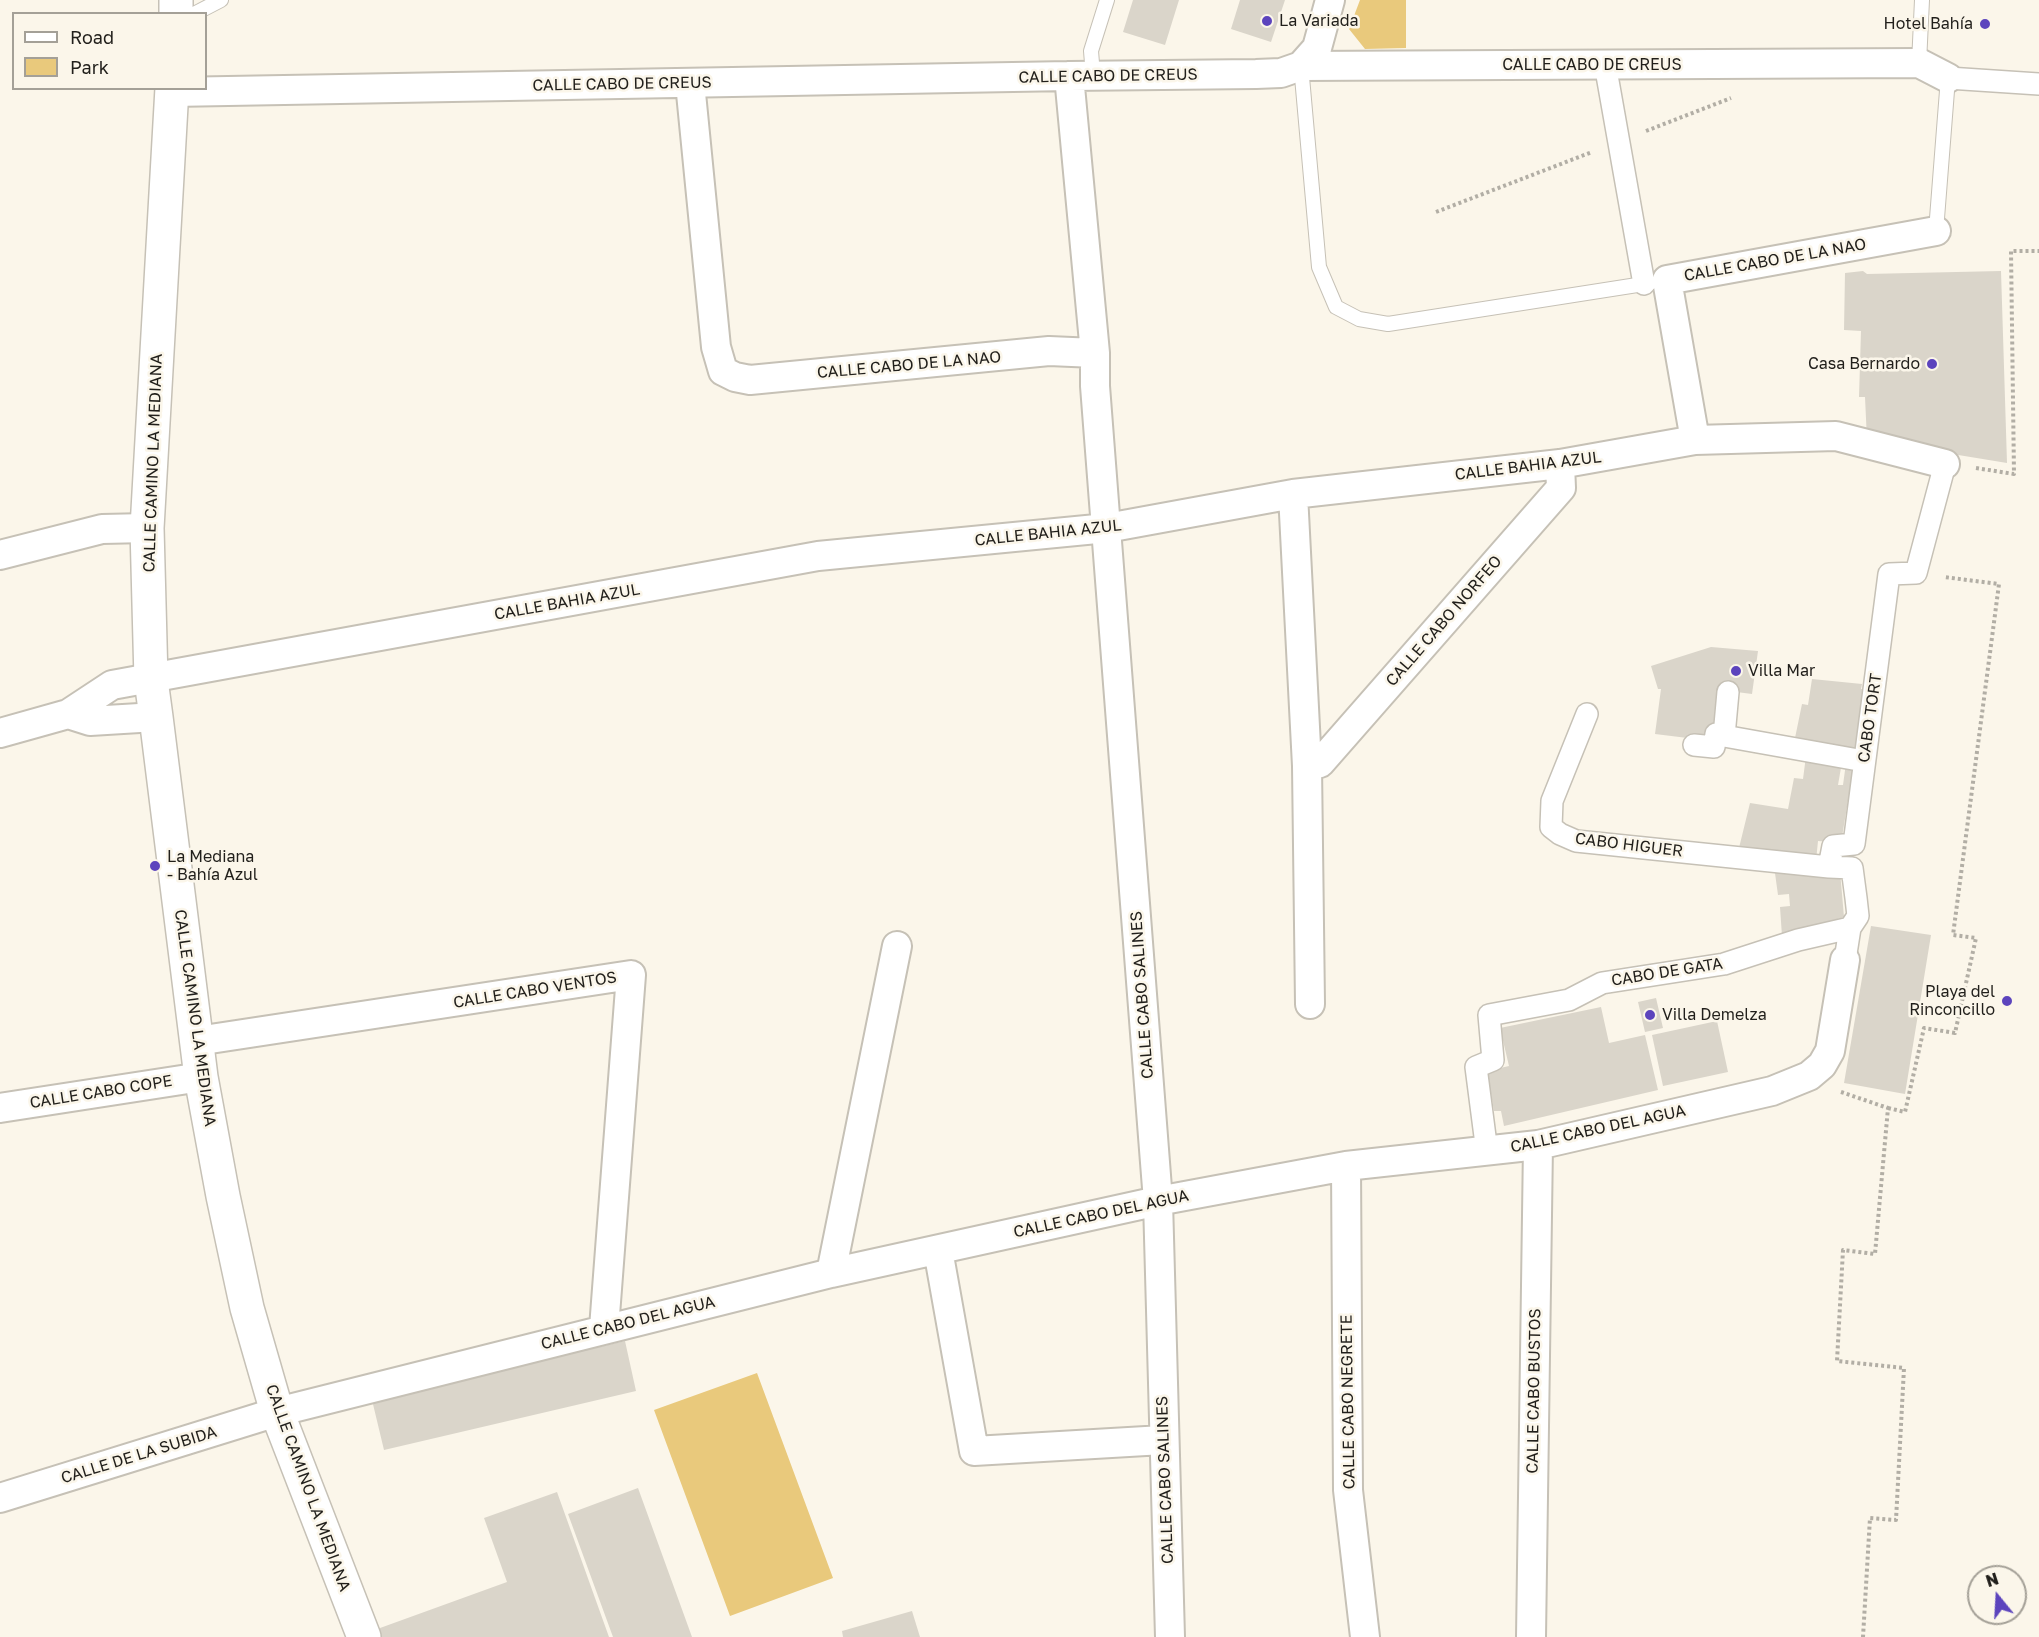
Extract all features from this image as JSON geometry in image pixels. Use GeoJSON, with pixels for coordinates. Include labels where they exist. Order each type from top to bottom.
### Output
{"type":"FeatureCollection","features":[{"type":"Feature","properties":{"kind":"street"},"geometry":{"type":"LineString","coordinates":[[1300,66],[1317,48],[1330,0]]}},
{"type":"Feature","properties":{"kind":"street","name":"CALLE CABO DE CREUS"},"geometry":{"type":"LineString","coordinates":[[207,90],[1264,74],[1281,73],[1300,66],[1919,63],[1948,78],[2039,84]]}},
{"type":"Feature","properties":{"kind":"street"},"geometry":{"type":"LineString","coordinates":[[1605,64],[1655,282]]}},
{"type":"Feature","properties":{"kind":"street","name":"CALLE CABO SALINES"},"geometry":{"type":"LineString","coordinates":[[1081,76],[1095,386],[1158,1201],[1170,1637]]}},
{"type":"Feature","properties":{"kind":"street","name":"CALLE CABO DE LA NAO"},"geometry":{"type":"LineString","coordinates":[[690,83],[716,347],[723,371],[750,380],[1049,351],[1095,353]]}},
{"type":"Feature","properties":{"kind":"street","name":"CALLE CAMINO LA MEDIANA"},"geometry":{"type":"LineString","coordinates":[[172,90],[147,528],[151,677],[196,1041],[223,1197],[247,1308],[277,1412],[364,1637]]}},
{"type":"Feature","properties":{"kind":"street","name":"CALLE CABO DE LA NAO"},"geometry":{"type":"LineString","coordinates":[[1695,440],[1655,282],[1936,231]]}},
{"type":"Feature","properties":{"kind":"street","name":"CALLE BAHIA AZUL"},"geometry":{"type":"LineString","coordinates":[[68,714],[112,685],[818,556],[1107,528],[1293,494],[1560,464],[1695,440],[1836,436],[1946,464]]}},
{"type":"Feature","properties":{"kind":"street","name":"CALLE CABO NORFEO"},"geometry":{"type":"LineString","coordinates":[[1306,766],[1320,763],[1561,488],[1560,464]]}},
{"type":"Feature","properties":{"kind":"street"},"geometry":{"type":"LineString","coordinates":[[1916,573],[1946,464]]}},
{"type":"Feature","properties":{"kind":"street"},"geometry":{"type":"LineString","coordinates":[[1293,494],[1306,766],[1310,1004]]}},
{"type":"Feature","properties":{"kind":"street"},"geometry":{"type":"LineString","coordinates":[[0,555],[102,529],[147,528]]}},
{"type":"Feature","properties":{"kind":"street","name":"CABO TORT"},"geometry":{"type":"LineString","coordinates":[[1829,867],[1833,846],[1854,844],[1888,574],[1916,573]]}},
{"type":"Feature","properties":{"kind":"street"},"geometry":{"type":"LineString","coordinates":[[1724,736],[1728,692]]}},
{"type":"Feature","properties":{"kind":"street"},"geometry":{"type":"LineString","coordinates":[[0,733],[68,714],[90,721],[156,717]]}},
{"type":"Feature","properties":{"kind":"street","name":"CABO HIGUER"},"geometry":{"type":"LineString","coordinates":[[1587,714],[1552,801],[1551,827],[1560,834],[1576,842],[1829,867]]}},
{"type":"Feature","properties":{"kind":"street"},"geometry":{"type":"LineString","coordinates":[[1694,744],[1714,747],[1716,734],[1864,761]]}},
{"type":"Feature","properties":{"kind":"street"},"geometry":{"type":"LineString","coordinates":[[1829,867],[1852,868],[1858,916],[1850,928],[1845,960]]}},
{"type":"Feature","properties":{"kind":"street","name":"CABO DE GATA"},"geometry":{"type":"LineString","coordinates":[[1487,1152],[1476,1067],[1493,1060],[1489,1015],[1569,1000],[1602,983],[1724,964],[1798,940],[1850,928]]}},
{"type":"Feature","properties":{"kind":"street"},"geometry":{"type":"LineString","coordinates":[[831,1273],[897,946]]}},
{"type":"Feature","properties":{"kind":"street","name":"CALLE CABO DEL AGUA"},"geometry":{"type":"LineString","coordinates":[[277,1412],[604,1328],[831,1273],[1158,1201],[1346,1166],[1538,1145],[1772,1091],[1809,1076],[1822,1065],[1830,1051],[1845,960]]}},
{"type":"Feature","properties":{"kind":"street","name":"CALLE CABO VENTOS"},"geometry":{"type":"LineString","coordinates":[[196,1041],[631,975],[604,1328]]}},
{"type":"Feature","properties":{"kind":"street","name":"CALLE CABO COPE"},"geometry":{"type":"LineString","coordinates":[[0,1107],[201,1077]]}},
{"type":"Feature","properties":{"kind":"street","name":"CALLE CABO BUSTOS"},"geometry":{"type":"LineString","coordinates":[[1531,1637],[1538,1145]]}},
{"type":"Feature","properties":{"kind":"street","name":"CALLE CABO NEGRETE"},"geometry":{"type":"LineString","coordinates":[[1346,1166],[1348,1490],[1365,1637]]}},
{"type":"Feature","properties":{"kind":"street"},"geometry":{"type":"LineString","coordinates":[[938,1250],[974,1450],[1163,1440]]}},
{"type":"Feature","properties":{"kind":"street","name":"CALLE DE LA SUBIDA"},"geometry":{"type":"LineString","coordinates":[[0,1498],[277,1412]]}},
{"type":"Feature","properties":{"kind":"lane"},"geometry":{"type":"LineString","coordinates":[[198,12],[221,0]]}},
{"type":"Feature","properties":{"kind":"lane"},"geometry":{"type":"LineString","coordinates":[[1081,76],[1107,0]]}},
{"type":"Feature","properties":{"kind":"lane"},"geometry":{"type":"LineString","coordinates":[[1919,63],[1922,0]]}},
{"type":"Feature","properties":{"kind":"lane"},"geometry":{"type":"LineString","coordinates":[[1300,66],[1319,267],[1336,308],[1359,319],[1388,324],[1655,282]]}},
{"type":"Feature","properties":{"kind":"lane"},"geometry":{"type":"LineString","coordinates":[[1936,231],[1948,78]]}},
{"type":"Feature","properties":{"kind":"path"},"geometry":{"type":"LineString","coordinates":[[1946,464],[2014,474],[2011,251],[2039,251]]}},
{"type":"Feature","properties":{"kind":"path"},"geometry":{"type":"LineString","coordinates":[[1802,1079],[1905,1112],[1924,1028],[1954,1033],[1976,938],[1953,936],[1999,584],[1916,573]]}},
{"type":"Feature","properties":{"kind":"path"},"geometry":{"type":"LineString","coordinates":[[1863,1637],[1870,1518],[1896,1520],[1904,1368],[1837,1361],[1843,1250],[1875,1254],[1888,1108]]}},
{"type":"Feature","properties":{"kind":"green space"},"geometry":{"type":"Polygon","coordinates":[[[1360,0],[1406,0],[1406,48],[1365,49],[1349,29],[1360,0]]]}},
{"type":"Feature","properties":{"kind":"green space"},"geometry":{"type":"Polygon","coordinates":[[[757,1373],[833,1578],[730,1616],[654,1410],[757,1373]]]}},
{"type":"Feature","properties":{"kind":"building"},"geometry":{"type":"Polygon","coordinates":[[[1133,0],[1179,0],[1165,45],[1123,32],[1133,0]]]}},
{"type":"Feature","properties":{"kind":"building"},"geometry":{"type":"Polygon","coordinates":[[[1240,0],[1285,0],[1271,42],[1231,29],[1240,0]]]}},
{"type":"Feature","properties":{"kind":"building","name":"Casa Bernardo"},"geometry":{"type":"Polygon","coordinates":[[[1863,271],[1867,274],[2001,271],[2007,463],[1867,440],[1865,397],[1859,397],[1861,331],[1844,330],[1845,273],[1863,271]]]}},
{"type":"Feature","properties":{"kind":"building"},"geometry":{"type":"Polygon","coordinates":[[[1711,647],[1758,651],[1752,694],[1721,690],[1712,741],[1655,734],[1661,689],[1658,689],[1651,666],[1711,647]]]}},
{"type":"Feature","properties":{"kind":"building"},"geometry":{"type":"Polygon","coordinates":[[[1812,679],[1862,684],[1861,689],[1869,690],[1861,751],[1795,738],[1802,704],[1808,705],[1812,679]]]}},
{"type":"Feature","properties":{"kind":"building"},"geometry":{"type":"Polygon","coordinates":[[[1806,756],[1842,762],[1838,785],[1843,785],[1846,763],[1854,764],[1841,843],[1818,841],[1816,861],[1738,852],[1750,803],[1788,809],[1794,778],[1803,779],[1806,756]]]}},
{"type":"Feature","properties":{"kind":"building"},"geometry":{"type":"Polygon","coordinates":[[[1774,866],[1840,871],[1844,917],[1782,936],[1780,907],[1790,906],[1789,894],[1778,895],[1774,866]]]}},
{"type":"Feature","properties":{"kind":"building"},"geometry":{"type":"Polygon","coordinates":[[[1871,926],[1931,935],[1905,1094],[1844,1083],[1871,926]]]}},
{"type":"Feature","properties":{"kind":"building","name":"Villa Demelza"},"geometry":{"type":"Polygon","coordinates":[[[1656,998],[1663,1028],[1645,1032],[1638,1002],[1656,998]]]}},
{"type":"Feature","properties":{"kind":"building"},"geometry":{"type":"Polygon","coordinates":[[[1601,1007],[1609,1043],[1645,1035],[1658,1090],[1504,1126],[1501,1111],[1494,1111],[1487,1071],[1509,1066],[1500,1028],[1601,1007]]]}},
{"type":"Feature","properties":{"kind":"building"},"geometry":{"type":"Polygon","coordinates":[[[1717,1021],[1728,1072],[1663,1086],[1652,1035],[1717,1021]]]}},
{"type":"Feature","properties":{"kind":"building"},"geometry":{"type":"Polygon","coordinates":[[[625,1341],[636,1391],[384,1450],[372,1400],[625,1341]]]}},
{"type":"Feature","properties":{"kind":"building"},"geometry":{"type":"Polygon","coordinates":[[[638,1488],[692,1637],[613,1637],[568,1514],[638,1488]]]}},
{"type":"Feature","properties":{"kind":"building"},"geometry":{"type":"Polygon","coordinates":[[[557,1492],[609,1637],[371,1637],[369,1632],[507,1582],[484,1518],[557,1492]]]}},
{"type":"Feature","properties":{"kind":"building"},"geometry":{"type":"Polygon","coordinates":[[[912,1611],[920,1637],[843,1637],[842,1631],[912,1611]]]}},
{"type":"Feature","properties":{"kind":"place","name":"La Variada"},"geometry":{"type":"Point","coordinates":[1267,21]}},
{"type":"Feature","properties":{"kind":"place","name":"Hotel Bahía"},"geometry":{"type":"Point","coordinates":[1985,24]}},
{"type":"Feature","properties":{"kind":"place","name":"Casa Bernardo"},"geometry":{"type":"Point","coordinates":[1932,364]}},
{"type":"Feature","properties":{"kind":"place","name":"Villa Mar"},"geometry":{"type":"Point","coordinates":[1736,671]}},
{"type":"Feature","properties":{"kind":"place","name":"La Mediana - Bahía Azul"},"geometry":{"type":"Point","coordinates":[155,866]}},
{"type":"Feature","properties":{"kind":"place","name":"Playa del Rinconcillo"},"geometry":{"type":"Point","coordinates":[2007,1001]}},
{"type":"Feature","properties":{"kind":"place","name":"Villa Demelza"},"geometry":{"type":"Point","coordinates":[1650,1015]}}]}
